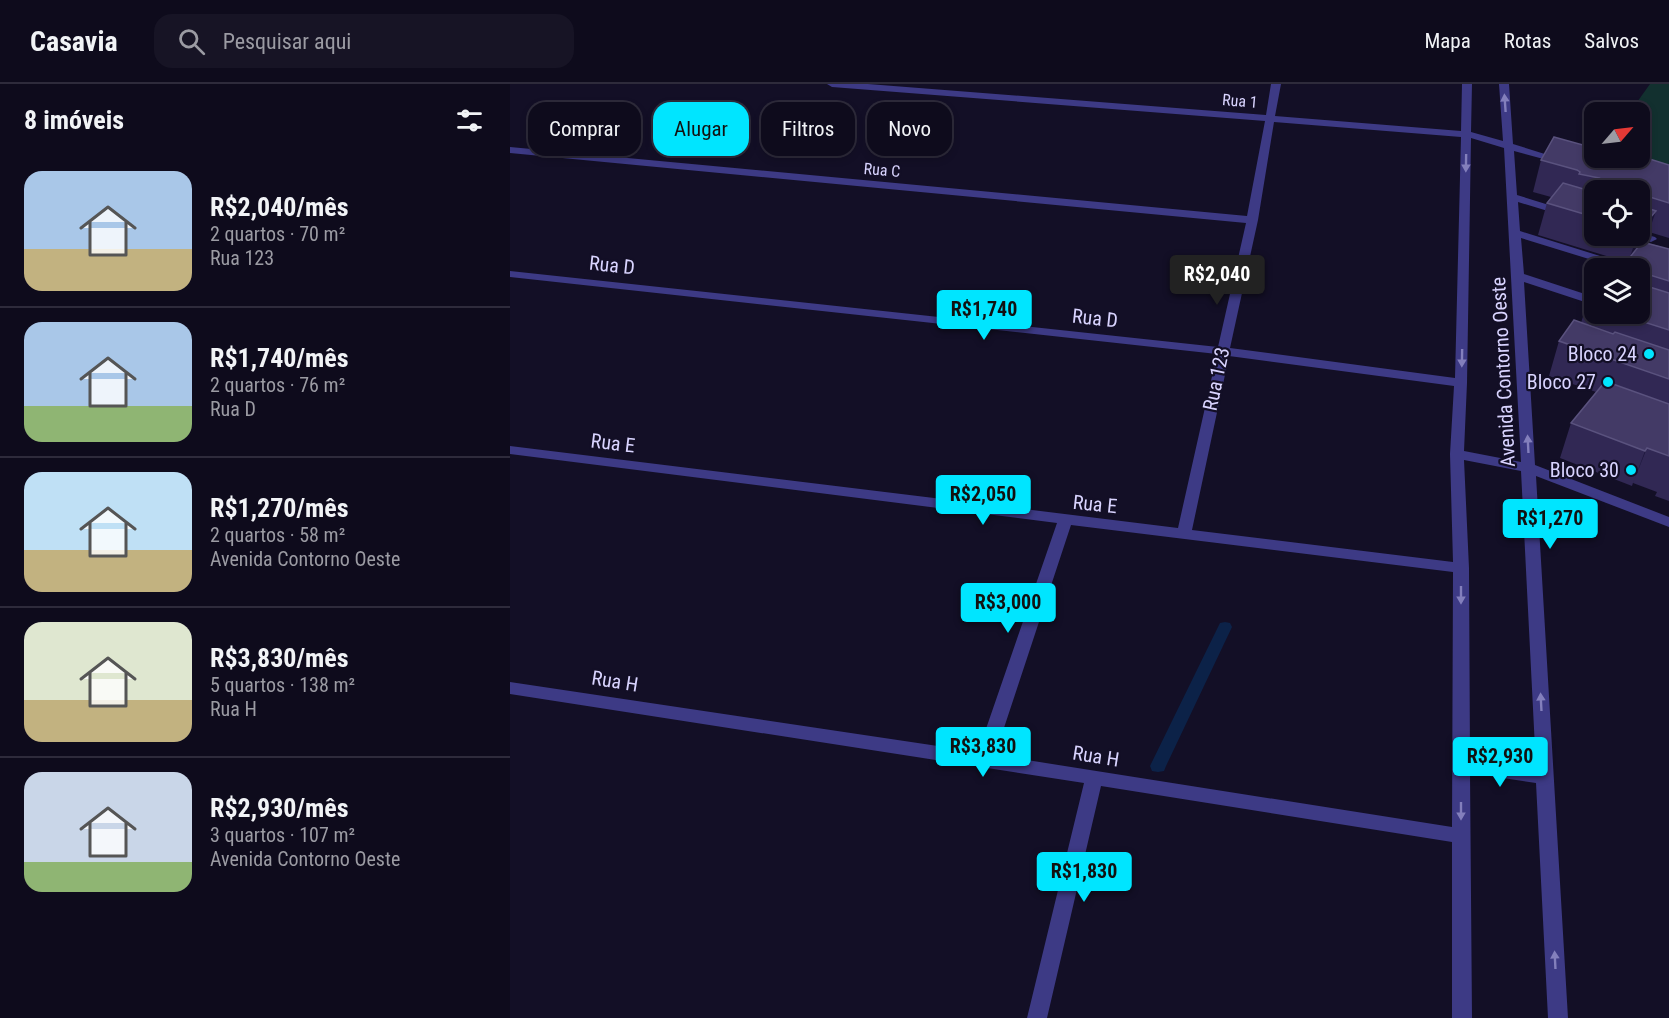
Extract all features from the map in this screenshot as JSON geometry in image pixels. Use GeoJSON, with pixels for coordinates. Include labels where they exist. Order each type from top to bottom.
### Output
{"type":"FeatureCollection","features":[{"type":"Feature","properties":{"kind":"street","name":"Rua 1"},"geometry":{"type":"LineString","coordinates":[[832,84],[1467,134],[1577,165]]}},
{"type":"Feature","properties":{"kind":"street","name":"Rua 123"},"geometry":{"type":"LineString","coordinates":[[1184,533],[1252,220],[1276,84]]}},
{"type":"Feature","properties":{"kind":"street","name":"Avenida Contorno Oeste"},"geometry":{"type":"LineString","coordinates":[[1462,1018],[1461,568],[1457,454],[1461,383],[1467,84]]}},
{"type":"Feature","properties":{"kind":"street","name":"Avenida Contorno Oeste"},"geometry":{"type":"LineString","coordinates":[[1504,84],[1518,276],[1558,1018]]}},
{"type":"Feature","properties":{"kind":"street","name":"Rua C"},"geometry":{"type":"LineString","coordinates":[[510,150],[1252,220]]}},
{"type":"Feature","properties":{"kind":"street"},"geometry":{"type":"LineString","coordinates":[[1513,197],[1584,219]]}},
{"type":"Feature","properties":{"kind":"street"},"geometry":{"type":"LineString","coordinates":[[1515,233],[1596,258]]}},
{"type":"Feature","properties":{"kind":"street","name":"Rua D"},"geometry":{"type":"LineString","coordinates":[[510,274],[1222,351],[1461,383]]}},
{"type":"Feature","properties":{"kind":"street"},"geometry":{"type":"LineString","coordinates":[[1518,276],[1584,298]]}},
{"type":"Feature","properties":{"kind":"street","name":"Rua E"},"geometry":{"type":"LineString","coordinates":[[510,450],[1461,568]]}},
{"type":"Feature","properties":{"kind":"street"},"geometry":{"type":"LineString","coordinates":[[1457,454],[1529,468],[1669,522]]}},
{"type":"Feature","properties":{"kind":"street"},"geometry":{"type":"LineString","coordinates":[[984,760],[1065,520]]}},
{"type":"Feature","properties":{"kind":"street","name":"Rua H"},"geometry":{"type":"LineString","coordinates":[[510,688],[1461,836]]}},
{"type":"Feature","properties":{"kind":"street"},"geometry":{"type":"LineString","coordinates":[[1461,764],[1546,777]]}},
{"type":"Feature","properties":{"kind":"street"},"geometry":{"type":"LineString","coordinates":[[1037,1018],[1094,779]]}},
{"type":"Feature","properties":{"kind":"green space"},"geometry":{"type":"Polygon","coordinates":[[[1650,84],[1669,84],[1669,169],[1650,162],[1650,102],[1637,102],[1650,84]]]}},
{"type":"Feature","properties":{"kind":"building"},"geometry":{"type":"Polygon","coordinates":[[[1554,137],[1584,145],[1584,168],[1650,168],[1650,159],[1669,165],[1669,203],[1650,197],[1650,180],[1597,180],[1599,178],[1579,174],[1577,170],[1541,160],[1554,137]]]}},
{"type":"Feature","properties":{"kind":"building"},"geometry":{"type":"Polygon","coordinates":[[[1563,183],[1584,189],[1584,214],[1547,203],[1563,183]]]}},
{"type":"Feature","properties":{"kind":"building"},"geometry":{"type":"Polygon","coordinates":[[[1650,209],[1656,211],[1650,218],[1650,209]]]}},
{"type":"Feature","properties":{"kind":"building"},"geometry":{"type":"Polygon","coordinates":[[[1650,244],[1669,249],[1669,281],[1650,275],[1650,258],[1629,258],[1639,246],[1650,246],[1650,244]]]}},
{"type":"Feature","properties":{"kind":"building"},"geometry":{"type":"Polygon","coordinates":[[[1650,287],[1669,293],[1669,330],[1650,324],[1650,287]]]}},
{"type":"Feature","properties":{"kind":"building"},"geometry":{"type":"Polygon","coordinates":[[[1574,320],[1669,350],[1669,379],[1559,341],[1574,320]]]}},
{"type":"Feature","properties":{"kind":"building"},"geometry":{"type":"Polygon","coordinates":[[[1604,383],[1609,385],[1610,383],[1669,404],[1669,456],[1647,448],[1645,451],[1571,423],[1604,383]]]}},
{"type":"Feature","properties":{"kind":"waterway"},"geometry":{"type":"LineString","coordinates":[[1158,766],[1225,627]]}},
{"type":"Feature","properties":{"kind":"place","name":"Bloco 24"},"geometry":{"type":"Point","coordinates":[1649,354]}},
{"type":"Feature","properties":{"kind":"place","name":"Bloco 27"},"geometry":{"type":"Point","coordinates":[1608,382]}},
{"type":"Feature","properties":{"kind":"place","name":"Bloco 30"},"geometry":{"type":"Point","coordinates":[1631,470]}}]}
